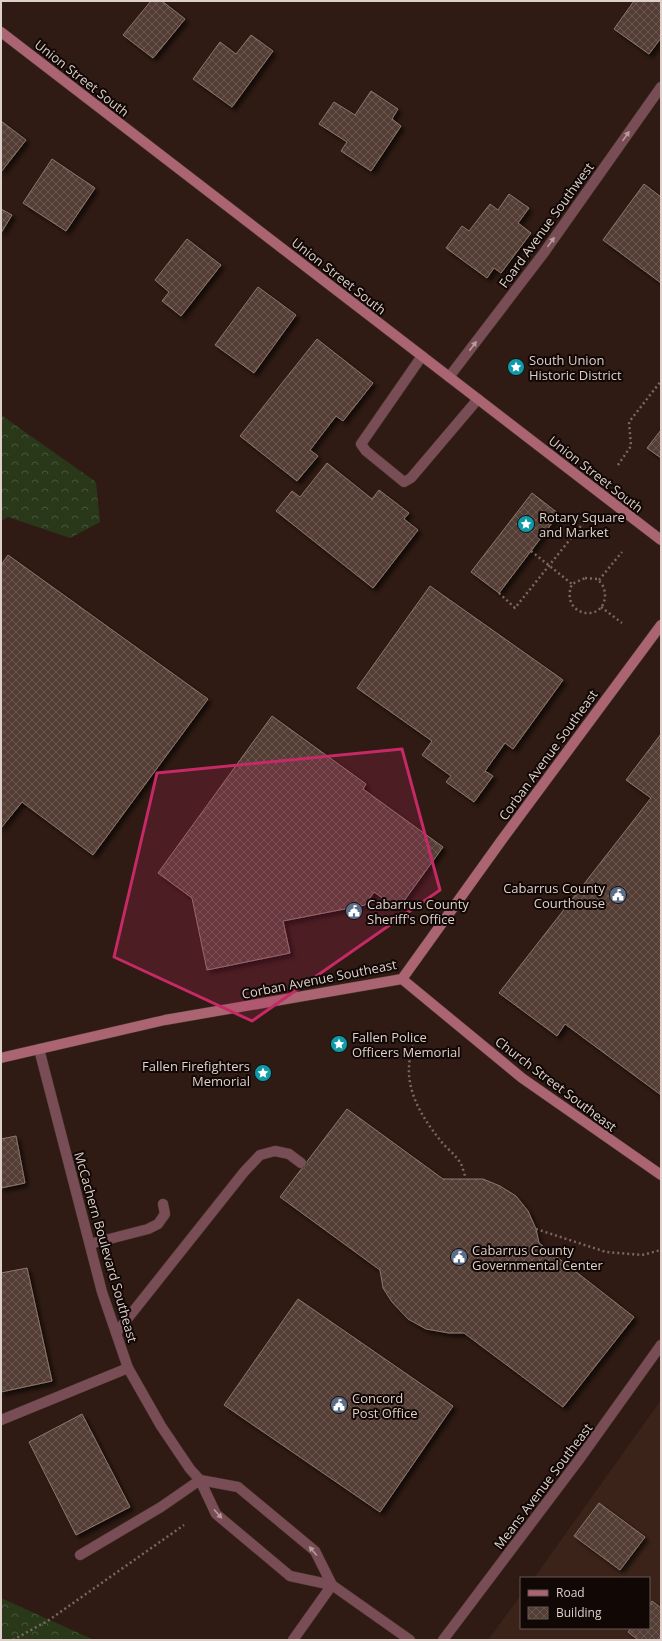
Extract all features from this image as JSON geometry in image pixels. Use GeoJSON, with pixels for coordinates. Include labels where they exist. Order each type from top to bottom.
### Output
{"type":"FeatureCollection","features":[{"type":"Feature","properties":{"kind":"main road","name":"Union Street South"},"geometry":{"type":"LineString","coordinates":[[1,32],[661,540]]}},
{"type":"Feature","properties":{"kind":"main road","name":"Corban Avenue Southeast"},"geometry":{"type":"LineString","coordinates":[[1,1058],[165,1020],[402,979],[501,841],[661,625]]}},
{"type":"Feature","properties":{"kind":"main road","name":"Church Street Southeast"},"geometry":{"type":"LineString","coordinates":[[402,979],[522,1078],[661,1175]]}},
{"type":"Feature","properties":{"kind":"street","name":"Foard Avenue Southwest"},"geometry":{"type":"LineString","coordinates":[[449,377],[543,254],[661,87]]}},
{"type":"Feature","properties":{"kind":"street"},"geometry":{"type":"LineString","coordinates":[[422,356],[361,444],[404,482],[411,478],[478,399]]}},
{"type":"Feature","properties":{"kind":"street","name":"McCachern Boulevard Southeast"},"geometry":{"type":"LineString","coordinates":[[39,1049],[102,1292],[128,1368],[161,1426],[190,1469],[200,1480],[216,1514],[290,1576],[332,1585],[410,1640]]}},
{"type":"Feature","properties":{"kind":"street"},"geometry":{"type":"LineString","coordinates":[[116,1333],[244,1172],[260,1155],[275,1151],[289,1154],[301,1163]]}},
{"type":"Feature","properties":{"kind":"street"},"geometry":{"type":"LineString","coordinates":[[90,1244],[148,1229],[158,1224],[165,1214],[163,1204]]}},
{"type":"Feature","properties":{"kind":"street","name":"Means Avenue Southeast"},"geometry":{"type":"LineString","coordinates":[[443,1640],[564,1480],[661,1345]]}},
{"type":"Feature","properties":{"kind":"street"},"geometry":{"type":"LineString","coordinates":[[1,1420],[128,1368]]}},
{"type":"Feature","properties":{"kind":"street"},"geometry":{"type":"LineString","coordinates":[[80,1555],[161,1507],[200,1480]]}},
{"type":"Feature","properties":{"kind":"street","name":"McCachern Boulevard Southeast"},"geometry":{"type":"LineString","coordinates":[[200,1480],[238,1487],[315,1551],[332,1585]]}},
{"type":"Feature","properties":{"kind":"street"},"geometry":{"type":"LineString","coordinates":[[293,1640],[332,1585]]}},
{"type":"Feature","properties":{"kind":"path"},"geometry":{"type":"LineString","coordinates":[[618,465],[631,446],[629,422],[661,381]]}},
{"type":"Feature","properties":{"kind":"path"},"geometry":{"type":"LineString","coordinates":[[499,593],[515,608],[584,522]]}},
{"type":"Feature","properties":{"kind":"path"},"geometry":{"type":"LineString","coordinates":[[531,551],[572,584]]}},
{"type":"Feature","properties":{"kind":"path"},"geometry":{"type":"LineString","coordinates":[[599,580],[622,552]]}},
{"type":"Feature","properties":{"kind":"path"},"geometry":{"type":"LineString","coordinates":[[585,578],[599,580],[604,589],[604,601],[597,611],[581,613],[571,603],[570,590],[572,584],[585,578]]}},
{"type":"Feature","properties":{"kind":"path"},"geometry":{"type":"LineString","coordinates":[[601,606],[622,623]]}},
{"type":"Feature","properties":{"kind":"path"},"geometry":{"type":"LineString","coordinates":[[415,1041],[408,1062],[410,1081],[420,1114],[445,1147],[461,1164],[466,1178]]}},
{"type":"Feature","properties":{"kind":"path"},"geometry":{"type":"LineString","coordinates":[[536,1229],[606,1252],[642,1255],[661,1250]]}},
{"type":"Feature","properties":{"kind":"path"},"geometry":{"type":"LineString","coordinates":[[14,1640],[49,1620],[184,1525]]}},
{"type":"Feature","properties":{"kind":"highlighted area"},"geometry":{"type":"Polygon","coordinates":[[[402,749],[440,890],[252,1021],[114,957],[157,773],[402,749]]]}},
{"type":"Feature","properties":{"kind":"shaded area"},"geometry":{"type":"Polygon","coordinates":[[[661,1400],[661,1640],[488,1640],[520,1596],[520,1629],[650,1629],[650,1577],[535,1577],[661,1400]]]}},
{"type":"Feature","properties":{"kind":"green space"},"geometry":{"type":"Polygon","coordinates":[[[1,415],[96,482],[100,522],[70,538],[8,517],[1,521],[1,415]]]}},
{"type":"Feature","properties":{"kind":"green space"},"geometry":{"type":"Polygon","coordinates":[[[1,1598],[94,1640],[1,1640],[1,1598]]]}},
{"type":"Feature","properties":{"kind":"building"},"geometry":{"type":"Polygon","coordinates":[[[151,1],[162,1],[185,19],[153,58],[123,35],[151,1]]]}},
{"type":"Feature","properties":{"kind":"building"},"geometry":{"type":"Polygon","coordinates":[[[634,1],[661,1],[661,38],[649,54],[614,29],[634,1]]]}},
{"type":"Feature","properties":{"kind":"building"},"geometry":{"type":"Polygon","coordinates":[[[251,35],[273,51],[232,107],[193,79],[220,42],[236,54],[251,35]]]}},
{"type":"Feature","properties":{"kind":"building"},"geometry":{"type":"Polygon","coordinates":[[[371,91],[398,109],[392,119],[401,126],[371,171],[341,151],[347,142],[319,124],[334,102],[355,115],[371,91]]]}},
{"type":"Feature","properties":{"kind":"building"},"geometry":{"type":"Polygon","coordinates":[[[1,121],[26,140],[1,172],[1,121]]]}},
{"type":"Feature","properties":{"kind":"building"},"geometry":{"type":"Polygon","coordinates":[[[52,159],[95,188],[66,231],[23,203],[52,159]]]}},
{"type":"Feature","properties":{"kind":"building"},"geometry":{"type":"Polygon","coordinates":[[[644,184],[661,197],[661,283],[603,240],[644,184]]]}},
{"type":"Feature","properties":{"kind":"building"},"geometry":{"type":"Polygon","coordinates":[[[509,194],[529,208],[518,223],[531,233],[501,273],[494,268],[487,278],[446,248],[462,226],[469,231],[490,204],[498,210],[509,194]]]}},
{"type":"Feature","properties":{"kind":"building"},"geometry":{"type":"Polygon","coordinates":[[[1,209],[12,215],[1,233],[1,209]]]}},
{"type":"Feature","properties":{"kind":"building"},"geometry":{"type":"Polygon","coordinates":[[[187,239],[221,265],[181,316],[162,301],[169,292],[155,280],[187,239]]]}},
{"type":"Feature","properties":{"kind":"building"},"geometry":{"type":"Polygon","coordinates":[[[258,287],[296,315],[254,373],[215,345],[258,287]]]}},
{"type":"Feature","properties":{"kind":"building"},"geometry":{"type":"Polygon","coordinates":[[[317,339],[373,383],[343,421],[336,416],[310,450],[318,456],[297,481],[240,436],[317,339]]]}},
{"type":"Feature","properties":{"kind":"building"},"geometry":{"type":"Polygon","coordinates":[[[661,430],[661,458],[647,448],[661,430]]]}},
{"type":"Feature","properties":{"kind":"building"},"geometry":{"type":"Polygon","coordinates":[[[327,463],[372,499],[379,490],[409,513],[404,519],[418,530],[373,588],[276,511],[292,491],[300,497],[327,463]]]}},
{"type":"Feature","properties":{"kind":"building"},"geometry":{"type":"Polygon","coordinates":[[[532,493],[559,514],[499,593],[471,572],[532,493]]]}},
{"type":"Feature","properties":{"kind":"building"},"geometry":{"type":"Polygon","coordinates":[[[8,555],[208,699],[93,855],[22,802],[1,828],[1,565],[8,555]]]}},
{"type":"Feature","properties":{"kind":"building"},"geometry":{"type":"Polygon","coordinates":[[[430,586],[563,680],[513,749],[505,743],[485,771],[493,776],[474,802],[446,782],[451,776],[422,755],[432,741],[357,688],[430,586]]]}},
{"type":"Feature","properties":{"kind":"building"},"geometry":{"type":"Polygon","coordinates":[[[272,716],[366,784],[363,789],[443,847],[398,909],[374,892],[365,905],[283,921],[290,953],[207,970],[192,898],[158,873],[272,716]]]}},
{"type":"Feature","properties":{"kind":"building","name":"Cabarrus County Courthouse"},"geometry":{"type":"Polygon","coordinates":[[[661,734],[661,1095],[565,1024],[557,1036],[499,993],[651,798],[626,780],[661,734]]]}},
{"type":"Feature","properties":{"kind":"building","name":"Cabarrus County Governmental Center"},"geometry":{"type":"Polygon","coordinates":[[[347,1109],[443,1179],[483,1179],[500,1186],[516,1196],[528,1211],[536,1229],[539,1243],[634,1317],[563,1407],[464,1333],[449,1333],[426,1329],[408,1319],[392,1302],[383,1288],[380,1270],[280,1197],[347,1109]]]}},
{"type":"Feature","properties":{"kind":"building"},"geometry":{"type":"Polygon","coordinates":[[[16,1136],[25,1183],[1,1188],[1,1139],[16,1136]]]}},
{"type":"Feature","properties":{"kind":"building"},"geometry":{"type":"Polygon","coordinates":[[[27,1268],[52,1381],[1,1392],[1,1273],[27,1268]]]}},
{"type":"Feature","properties":{"kind":"building","name":"Concord Post Office"},"geometry":{"type":"Polygon","coordinates":[[[298,1299],[453,1406],[380,1512],[224,1405],[298,1299]]]}},
{"type":"Feature","properties":{"kind":"building"},"geometry":{"type":"Polygon","coordinates":[[[82,1414],[130,1507],[76,1535],[29,1442],[82,1414]]]}},
{"type":"Feature","properties":{"kind":"building"},"geometry":{"type":"Polygon","coordinates":[[[599,1503],[645,1537],[620,1570],[574,1536],[599,1503]]]}},
{"type":"Feature","properties":{"kind":"building"},"geometry":{"type":"Polygon","coordinates":[[[652,1601],[661,1608],[661,1637],[659,1640],[638,1640],[628,1632],[630,1629],[650,1629],[650,1604],[652,1601]]]}},
{"type":"Feature","properties":{"kind":"place","name":"South Union Historic District"},"geometry":{"type":"Point","coordinates":[516,367]}},
{"type":"Feature","properties":{"kind":"place","name":"Rotary Square and Market"},"geometry":{"type":"Point","coordinates":[526,524]}},
{"type":"Feature","properties":{"kind":"place","name":"Cabarrus County Courthouse"},"geometry":{"type":"Point","coordinates":[618,895]}},
{"type":"Feature","properties":{"kind":"place","name":"Cabarrus County Sheriff's Office"},"geometry":{"type":"Point","coordinates":[354,911]}},
{"type":"Feature","properties":{"kind":"place","name":"Fallen Police Officers Memorial"},"geometry":{"type":"Point","coordinates":[339,1044]}},
{"type":"Feature","properties":{"kind":"place","name":"Fallen Firefighters Memorial"},"geometry":{"type":"Point","coordinates":[263,1073]}},
{"type":"Feature","properties":{"kind":"place","name":"Cabarrus County Governmental Center"},"geometry":{"type":"Point","coordinates":[459,1257]}},
{"type":"Feature","properties":{"kind":"place","name":"Concord Post Office"},"geometry":{"type":"Point","coordinates":[339,1405]}}]}
